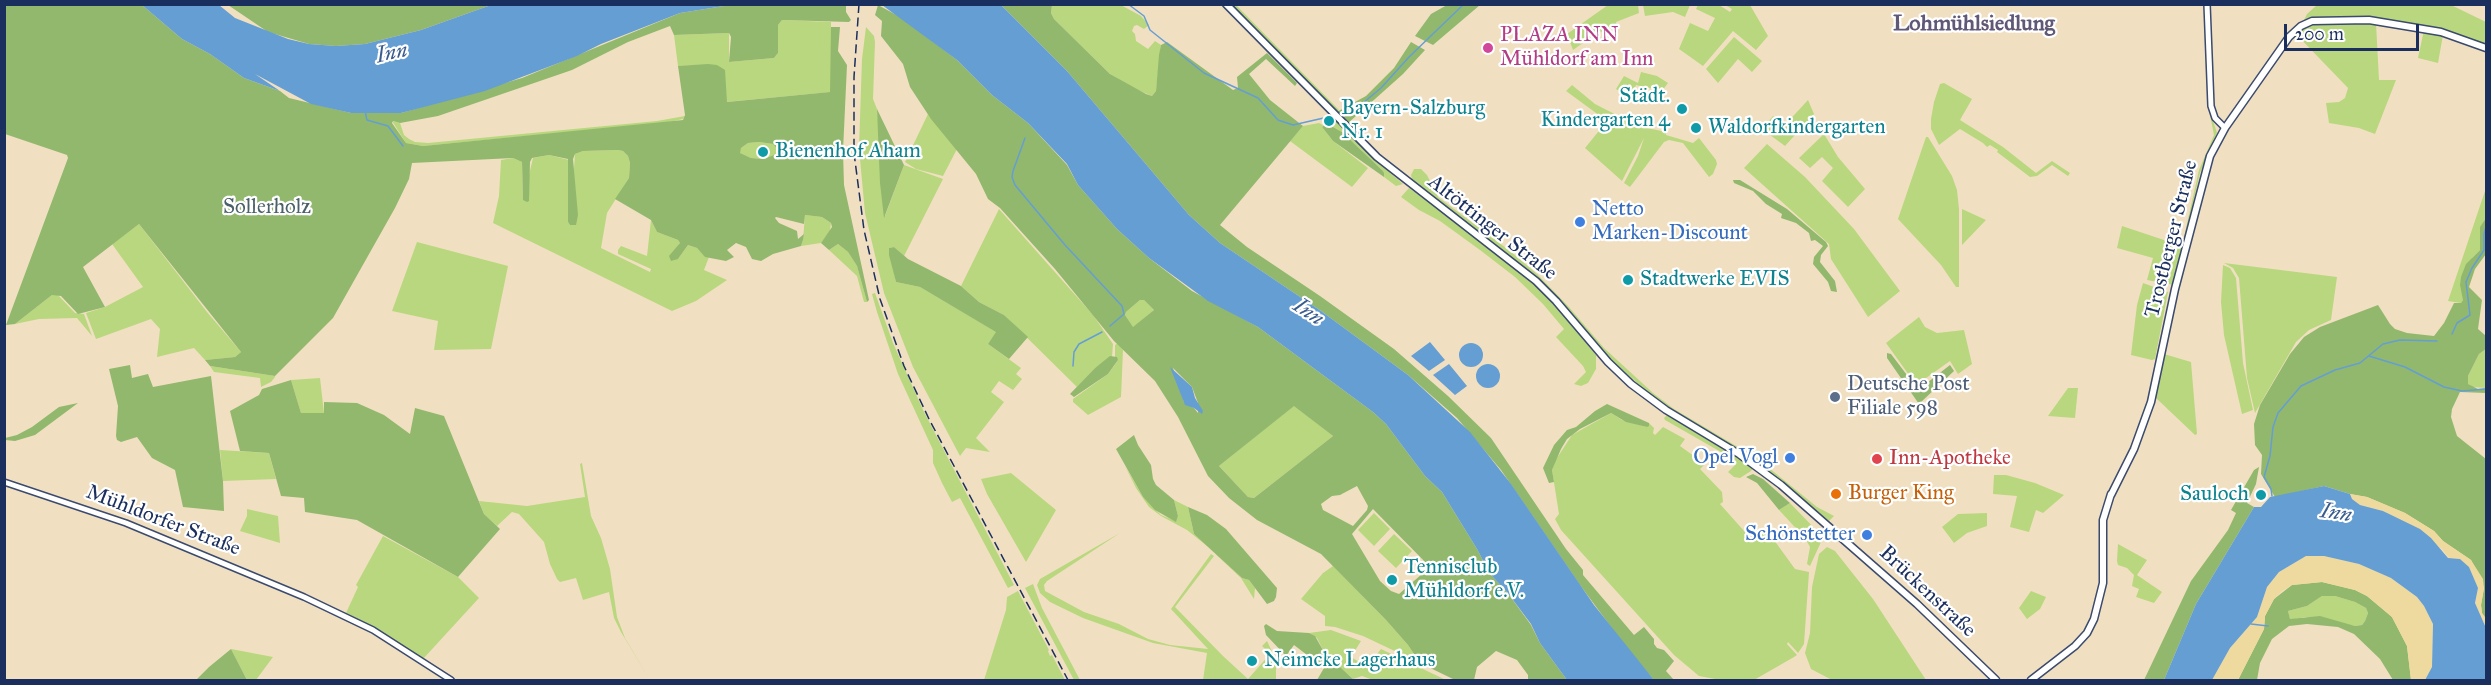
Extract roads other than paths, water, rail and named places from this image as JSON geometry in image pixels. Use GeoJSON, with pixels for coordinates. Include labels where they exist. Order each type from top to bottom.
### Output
{"type":"FeatureCollection","features":[{"type":"Feature","properties":{"kind":"main road","name":"Altöttinger Straße"},"geometry":{"type":"LineString","coordinates":[[1226,4],[1377,157],[1536,281],[1608,362],[1631,384],[1666,410],[1757,467],[1834,530]]}},
{"type":"Feature","properties":{"kind":"main road","name":"Trostberger Straße"},"geometry":{"type":"LineString","coordinates":[[2031,681],[2075,646],[2087,633],[2094,619],[2103,583],[2103,520],[2110,495],[2130,459],[2142,430],[2155,388],[2205,169],[2225,128],[2289,37],[2308,22],[2339,19],[2402,24],[2441,32],[2487,48]]}},
{"type":"Feature","properties":{"kind":"main road","name":"Brückenstraße"},"geometry":{"type":"LineString","coordinates":[[1834,530],[1949,633],[1996,681]]}},
{"type":"Feature","properties":{"kind":"street"},"geometry":{"type":"LineString","coordinates":[[2207,4],[2211,106],[2216,118],[2225,128]]}},
{"type":"Feature","properties":{"kind":"street","name":"Mühldorfer Straße"},"geometry":{"type":"LineString","coordinates":[[4,482],[143,529],[307,598],[373,630],[451,681]]}},
{"type":"Feature","properties":{"kind":"water","name":"Inn"},"geometry":{"type":"Polygon","coordinates":[[[142,5],[219,5],[235,18],[288,39],[309,44],[336,46],[365,44],[421,30],[491,5],[730,5],[680,13],[485,91],[401,113],[351,113],[311,104],[255,74],[280,91],[244,78],[210,54],[182,39],[142,5]]]}},
{"type":"Feature","properties":{"kind":"water","name":"Inn"},"geometry":{"type":"Polygon","coordinates":[[[882,5],[1001,5],[1067,71],[1189,215],[1220,243],[1321,311],[1408,375],[1470,432],[1511,484],[1594,605],[1654,680],[1567,680],[1540,643],[1531,624],[1490,574],[1442,492],[1425,476],[1386,424],[1258,327],[1208,301],[1149,258],[1117,229],[1078,185],[1067,164],[1028,123],[992,95],[957,60],[882,5]]]}},
{"type":"Feature","properties":{"kind":"water"},"geometry":{"type":"Polygon","coordinates":[[[1430,342],[1445,360],[1429,371],[1411,356],[1430,342]]]}},
{"type":"Feature","properties":{"kind":"water"},"geometry":{"type":"Polygon","coordinates":[[[1471,343],[1479,347],[1483,355],[1479,363],[1471,367],[1463,363],[1459,355],[1463,347],[1471,343]]]}},
{"type":"Feature","properties":{"kind":"water"},"geometry":{"type":"Polygon","coordinates":[[[1449,364],[1467,386],[1455,395],[1433,375],[1449,364]]]}},
{"type":"Feature","properties":{"kind":"water"},"geometry":{"type":"Polygon","coordinates":[[[1488,364],[1493,365],[1499,371],[1499,381],[1493,387],[1488,388],[1483,387],[1477,381],[1476,376],[1477,371],[1483,365],[1488,364]]]}},
{"type":"Feature","properties":{"kind":"water"},"geometry":{"type":"Polygon","coordinates":[[[1170,367],[1192,387],[1195,398],[1203,411],[1202,414],[1185,405],[1170,367]]]}},
{"type":"Feature","properties":{"kind":"water","name":"Inn"},"geometry":{"type":"Polygon","coordinates":[[[2324,486],[2350,494],[2352,499],[2360,505],[2383,511],[2420,529],[2448,558],[2460,559],[2469,567],[2478,588],[2475,603],[2486,628],[2486,680],[2425,680],[2432,667],[2433,624],[2417,597],[2391,578],[2359,564],[2324,556],[2306,556],[2279,572],[2267,587],[2257,617],[2230,648],[2212,680],[2164,680],[2196,604],[2254,507],[2261,507],[2270,497],[2324,486]]]}},
{"type":"Feature","properties":{"kind":"waterway"},"geometry":{"type":"LineString","coordinates":[[1128,4],[1144,16],[1150,30],[1204,73],[1258,98],[1278,120],[1293,125],[1328,117]]}},
{"type":"Feature","properties":{"kind":"waterway"},"geometry":{"type":"LineString","coordinates":[[1339,114],[1363,103],[1381,88],[1409,57],[1464,4]]}},
{"type":"Feature","properties":{"kind":"waterway"},"geometry":{"type":"LineString","coordinates":[[365,111],[367,120],[388,126],[403,146]]}},
{"type":"Feature","properties":{"kind":"waterway"},"geometry":{"type":"LineString","coordinates":[[1025,138],[1013,171],[1012,177],[1015,185],[1065,245],[1122,306],[1124,314],[1110,326]]}},
{"type":"Feature","properties":{"kind":"waterway"},"geometry":{"type":"LineString","coordinates":[[2452,334],[2457,323],[2470,315],[2466,282],[2484,250],[2486,227]]}},
{"type":"Feature","properties":{"kind":"waterway"},"geometry":{"type":"LineString","coordinates":[[1073,366],[1074,352],[1079,344],[1102,332]]}},
{"type":"Feature","properties":{"kind":"waterway"},"geometry":{"type":"LineString","coordinates":[[2272,496],[2264,477],[2270,456],[2273,427],[2278,413],[2301,386],[2335,370],[2360,363],[2383,344],[2400,340],[2437,341]]}},
{"type":"Feature","properties":{"kind":"waterway"},"geometry":{"type":"LineString","coordinates":[[2369,356],[2405,367],[2444,387],[2462,391],[2486,389]]}},
{"type":"Feature","properties":{"kind":"waterway"},"geometry":{"type":"LineString","coordinates":[[2251,624],[2268,626]]}},
{"type":"Feature","properties":{"kind":"railway"},"geometry":{"type":"LineString","coordinates":[[859,4],[854,77],[854,153],[864,230],[880,299],[904,366],[929,419],[1068,680]]}},
{"type":"Feature","properties":{"kind":"place","name":"PLAZA INN Mühldorf am Inn"},"geometry":{"type":"Point","coordinates":[1488,48]}},
{"type":"Feature","properties":{"kind":"place","name":"Städt. Kindergarten 4"},"geometry":{"type":"Point","coordinates":[1682,109]}},
{"type":"Feature","properties":{"kind":"place","name":"Bayern-Salzburg Nr. 1"},"geometry":{"type":"Point","coordinates":[1329,121]}},
{"type":"Feature","properties":{"kind":"place","name":"Waldorfkindergarten"},"geometry":{"type":"Point","coordinates":[1696,128]}},
{"type":"Feature","properties":{"kind":"place","name":"Bienenhof Aham"},"geometry":{"type":"Point","coordinates":[763,152]}},
{"type":"Feature","properties":{"kind":"place","name":"Netto Marken-Discount"},"geometry":{"type":"Point","coordinates":[1580,222]}},
{"type":"Feature","properties":{"kind":"place","name":"Stadtwerke EVIS"},"geometry":{"type":"Point","coordinates":[1628,280]}},
{"type":"Feature","properties":{"kind":"place","name":"Deutsche Post Filiale 598"},"geometry":{"type":"Point","coordinates":[1835,397]}},
{"type":"Feature","properties":{"kind":"place","name":"Opel Vogl"},"geometry":{"type":"Point","coordinates":[1790,458]}},
{"type":"Feature","properties":{"kind":"place","name":"Inn-Apotheke"},"geometry":{"type":"Point","coordinates":[1877,459]}},
{"type":"Feature","properties":{"kind":"place","name":"Burger King"},"geometry":{"type":"Point","coordinates":[1836,494]}},
{"type":"Feature","properties":{"kind":"place","name":"Sauloch"},"geometry":{"type":"Point","coordinates":[2261,495]}},
{"type":"Feature","properties":{"kind":"place","name":"Schönstetter"},"geometry":{"type":"Point","coordinates":[1867,535]}},
{"type":"Feature","properties":{"kind":"place","name":"Tennisclub Mühldorf e.V."},"geometry":{"type":"Point","coordinates":[1392,580]}},
{"type":"Feature","properties":{"kind":"place","name":"Neimcke Lagerhaus"},"geometry":{"type":"Point","coordinates":[1252,661]}},
{"type":"Feature","properties":{"kind":"district","name":"Lohmühlsiedlung"},"geometry":{"type":"Point","coordinates":[1974,25]}},
{"type":"Feature","properties":{"kind":"park label","name":"Sollerholz"},"geometry":{"type":"Point","coordinates":[267,208]}}]}
